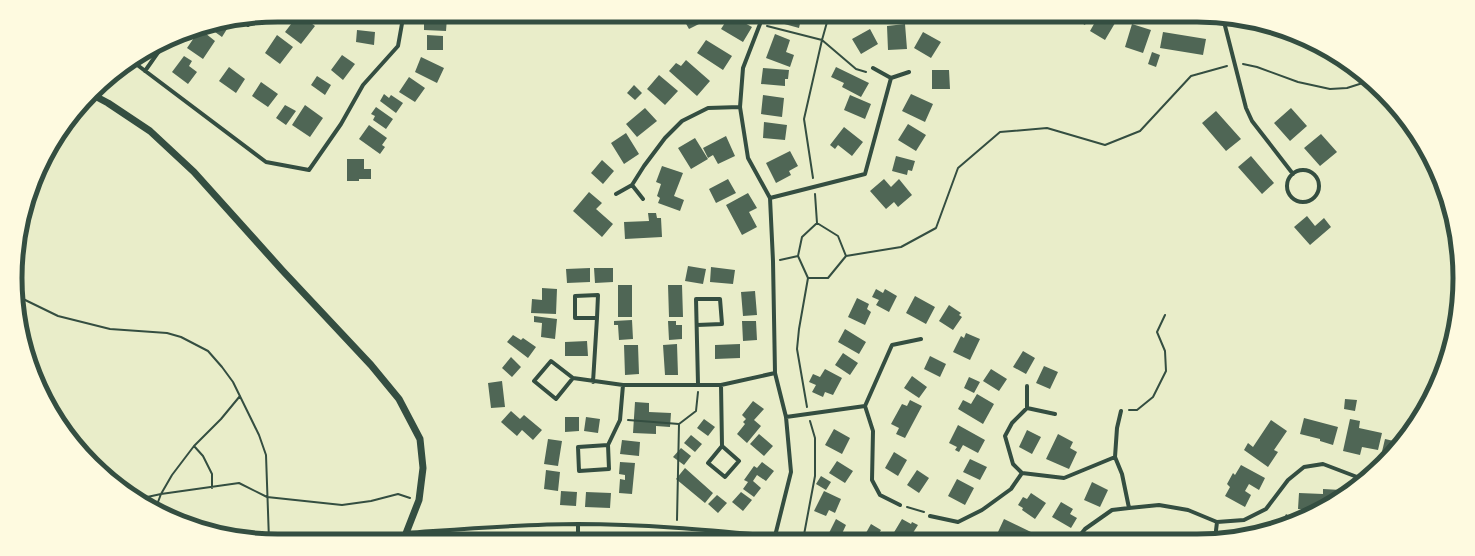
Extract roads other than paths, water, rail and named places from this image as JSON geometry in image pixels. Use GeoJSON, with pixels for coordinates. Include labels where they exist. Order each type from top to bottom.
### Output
{"type":"FeatureCollection","features":[{"type":"Feature","properties":{"kind":"street"},"geometry":{"type":"LineString","coordinates":[[137,65],[266,162],[310,170],[341,124],[363,85],[398,46],[402,22]]}},
{"type":"Feature","properties":{"kind":"street"},"geometry":{"type":"LineString","coordinates":[[759,22],[760,24],[743,68],[740,107],[748,158],[770,198],[775,373],[786,417],[791,472],[775,534]]}},
{"type":"Feature","properties":{"kind":"street"},"geometry":{"type":"LineString","coordinates":[[1225,24],[1246,108],[1252,121],[1293,174]]}},
{"type":"Feature","properties":{"kind":"street"},"geometry":{"type":"LineString","coordinates":[[145,71],[159,51]]}},
{"type":"Feature","properties":{"kind":"street"},"geometry":{"type":"LineString","coordinates":[[873,68],[891,78],[909,72]]}},
{"type":"Feature","properties":{"kind":"street"},"geometry":{"type":"LineString","coordinates":[[770,198],[865,174],[891,78]]}},
{"type":"Feature","properties":{"kind":"street"},"geometry":{"type":"LineString","coordinates":[[97,97],[150,131],[194,172],[282,270],[371,365],[399,399],[420,439],[423,468],[419,500],[406,533],[485,527],[578,524],[677,527],[752,534]]}},
{"type":"Feature","properties":{"kind":"street"},"geometry":{"type":"LineString","coordinates":[[616,194],[632,185],[665,138],[682,121],[708,108],[740,107]]}},
{"type":"Feature","properties":{"kind":"street"},"geometry":{"type":"LineString","coordinates":[[1300,171],[1308,171],[1314,175],[1318,182],[1318,190],[1315,196],[1309,201],[1302,202],[1294,200],[1289,194],[1287,187],[1289,179],[1293,174],[1300,171]]}},
{"type":"Feature","properties":{"kind":"street"},"geometry":{"type":"LineString","coordinates":[[632,185],[643,199]]}},
{"type":"Feature","properties":{"kind":"street"},"geometry":{"type":"LineString","coordinates":[[593,382],[597,318],[598,295],[575,296],[575,318],[597,318]]}},
{"type":"Feature","properties":{"kind":"street"},"geometry":{"type":"LineString","coordinates":[[697,325],[722,324],[720,299],[696,299],[698,384]]}},
{"type":"Feature","properties":{"kind":"street"},"geometry":{"type":"LineString","coordinates":[[900,505],[880,495],[872,480],[873,431],[865,406],[892,345],[921,339]]}},
{"type":"Feature","properties":{"kind":"street"},"geometry":{"type":"LineString","coordinates":[[573,378],[556,399],[534,381],[551,361],[573,378],[623,385],[721,384],[775,373]]}},
{"type":"Feature","properties":{"kind":"street"},"geometry":{"type":"LineString","coordinates":[[721,384],[722,446],[708,463],[725,477],[739,461],[722,446]]}},
{"type":"Feature","properties":{"kind":"street"},"geometry":{"type":"LineString","coordinates":[[608,445],[578,447],[579,471],[609,469],[608,445],[620,420],[623,385]]}},
{"type":"Feature","properties":{"kind":"street"},"geometry":{"type":"LineString","coordinates":[[1027,386],[1027,408],[1012,423],[1005,436],[1013,464],[1022,473],[1064,478],[1115,457]]}},
{"type":"Feature","properties":{"kind":"street"},"geometry":{"type":"LineString","coordinates":[[786,417],[865,406]]}},
{"type":"Feature","properties":{"kind":"street"},"geometry":{"type":"LineString","coordinates":[[1027,408],[1055,414]]}},
{"type":"Feature","properties":{"kind":"street"},"geometry":{"type":"LineString","coordinates":[[1121,411],[1117,428],[1115,457],[1122,474],[1129,508]]}},
{"type":"Feature","properties":{"kind":"street"},"geometry":{"type":"LineString","coordinates":[[1080,534],[1084,529],[1112,510],[1159,505],[1188,510],[1217,522],[1244,520],[1266,509],[1288,480],[1304,467],[1323,464],[1358,477]]}},
{"type":"Feature","properties":{"kind":"street"},"geometry":{"type":"LineString","coordinates":[[930,516],[958,522],[982,510],[1011,489],[1022,473]]}},
{"type":"Feature","properties":{"kind":"street"},"geometry":{"type":"LineString","coordinates":[[1216,533],[1217,522]]}},
{"type":"Feature","properties":{"kind":"street"},"geometry":{"type":"LineString","coordinates":[[578,524],[578,534]]}}]}
